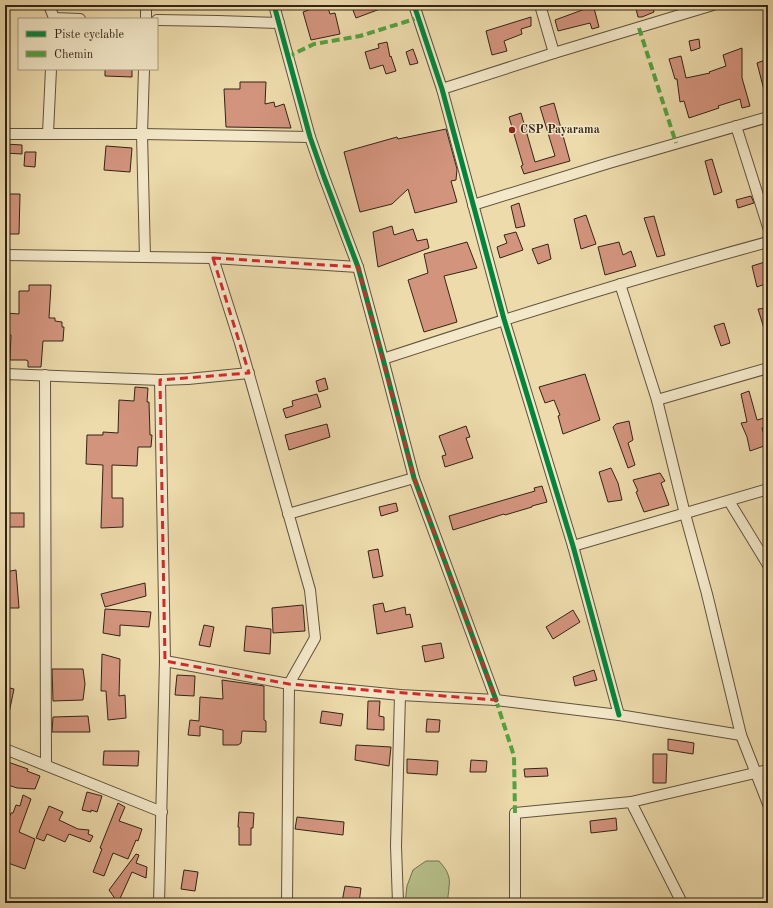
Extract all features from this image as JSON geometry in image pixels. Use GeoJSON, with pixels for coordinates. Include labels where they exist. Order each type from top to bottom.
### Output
{"type":"FeatureCollection","features":[{"type":"Feature","properties":{"kind":"street"},"geometry":{"type":"LineString","coordinates":[[49,5],[54,18]]}},
{"type":"Feature","properties":{"kind":"street"},"geometry":{"type":"LineString","coordinates":[[146,5],[146,18]]}},
{"type":"Feature","properties":{"kind":"street"},"geometry":{"type":"LineString","coordinates":[[274,5],[310,137],[358,267],[384,360],[414,478],[496,700]]}},
{"type":"Feature","properties":{"kind":"street"},"geometry":{"type":"LineString","coordinates":[[414,5],[442,89],[504,319],[573,546],[619,715]]}},
{"type":"Feature","properties":{"kind":"street"},"geometry":{"type":"LineString","coordinates":[[540,5],[554,53]]}},
{"type":"Feature","properties":{"kind":"street"},"geometry":{"type":"LineString","coordinates":[[442,89],[554,53],[713,5]]}},
{"type":"Feature","properties":{"kind":"street"},"geometry":{"type":"LineString","coordinates":[[158,20],[218,20],[279,23]]}},
{"type":"Feature","properties":{"kind":"street"},"geometry":{"type":"LineString","coordinates":[[48,133],[51,70]]}},
{"type":"Feature","properties":{"kind":"street"},"geometry":{"type":"LineString","coordinates":[[144,70],[142,134],[145,257]]}},
{"type":"Feature","properties":{"kind":"street"},"geometry":{"type":"LineString","coordinates":[[473,205],[768,116]]}},
{"type":"Feature","properties":{"kind":"street"},"geometry":{"type":"LineString","coordinates":[[736,126],[768,227]]}},
{"type":"Feature","properties":{"kind":"street"},"geometry":{"type":"LineString","coordinates":[[5,134],[48,133],[310,137]]}},
{"type":"Feature","properties":{"kind":"street"},"geometry":{"type":"LineString","coordinates":[[384,360],[504,319],[768,242]]}},
{"type":"Feature","properties":{"kind":"street"},"geometry":{"type":"LineString","coordinates":[[5,255],[213,258],[358,267]]}},
{"type":"Feature","properties":{"kind":"street"},"geometry":{"type":"LineString","coordinates":[[213,258],[249,373],[310,590],[315,638],[290,684],[286,903]]}},
{"type":"Feature","properties":{"kind":"street"},"geometry":{"type":"LineString","coordinates":[[620,284],[657,400],[685,514],[707,594],[741,735],[768,804]]}},
{"type":"Feature","properties":{"kind":"street"},"geometry":{"type":"LineString","coordinates":[[657,400],[768,368]]}},
{"type":"Feature","properties":{"kind":"street"},"geometry":{"type":"LineString","coordinates":[[5,374],[160,380],[249,373]]}},
{"type":"Feature","properties":{"kind":"street"},"geometry":{"type":"LineString","coordinates":[[45,375],[46,764]]}},
{"type":"Feature","properties":{"kind":"street"},"geometry":{"type":"LineString","coordinates":[[160,380],[165,661],[160,903]]}},
{"type":"Feature","properties":{"kind":"street"},"geometry":{"type":"LineString","coordinates":[[288,514],[414,478]]}},
{"type":"Feature","properties":{"kind":"street"},"geometry":{"type":"LineString","coordinates":[[573,546],[768,489]]}},
{"type":"Feature","properties":{"kind":"street"},"geometry":{"type":"LineString","coordinates":[[729,501],[768,565]]}},
{"type":"Feature","properties":{"kind":"street"},"geometry":{"type":"LineString","coordinates":[[165,661],[290,684],[400,695],[496,700],[619,715],[741,735]]}},
{"type":"Feature","properties":{"kind":"street"},"geometry":{"type":"LineString","coordinates":[[398,903],[396,846],[400,695]]}},
{"type":"Feature","properties":{"kind":"street"},"geometry":{"type":"LineString","coordinates":[[5,749],[46,764],[162,812]]}},
{"type":"Feature","properties":{"kind":"street"},"geometry":{"type":"LineString","coordinates":[[515,903],[515,813],[631,802],[768,770]]}},
{"type":"Feature","properties":{"kind":"street"},"geometry":{"type":"LineString","coordinates":[[631,802],[682,903]]}},
{"type":"Feature","properties":{"kind":"highlighted area"},"geometry":{"type":"Polygon","coordinates":[[[213,258],[358,267],[414,478],[496,700],[289,684],[165,661],[160,380],[249,373],[213,258]]]}},
{"type":"Feature","properties":{"kind":"green space"},"geometry":{"type":"Polygon","coordinates":[[[426,861],[439,861],[444,867],[449,879],[448,903],[405,903],[407,886],[413,870],[426,861]]]}},
{"type":"Feature","properties":{"kind":"building"},"geometry":{"type":"Polygon","coordinates":[[[322,5],[327,5],[330,14],[335,13],[340,34],[311,40],[303,12],[322,5]]]}},
{"type":"Feature","properties":{"kind":"building"},"geometry":{"type":"Polygon","coordinates":[[[351,5],[388,5],[388,6],[356,18],[351,5]]]}},
{"type":"Feature","properties":{"kind":"building"},"geometry":{"type":"Polygon","coordinates":[[[635,5],[652,5],[654,12],[638,17],[635,5]]]}},
{"type":"Feature","properties":{"kind":"building"},"geometry":{"type":"Polygon","coordinates":[[[594,8],[599,27],[592,29],[590,23],[558,31],[555,20],[585,9],[594,8]]]}},
{"type":"Feature","properties":{"kind":"building"},"geometry":{"type":"Polygon","coordinates":[[[531,17],[531,26],[521,29],[522,34],[504,41],[507,51],[492,55],[486,31],[531,17]]]}},
{"type":"Feature","properties":{"kind":"building"},"geometry":{"type":"Polygon","coordinates":[[[699,39],[700,48],[691,51],[689,41],[699,39]]]}},
{"type":"Feature","properties":{"kind":"building"},"geometry":{"type":"Polygon","coordinates":[[[387,42],[390,57],[391,56],[396,71],[386,74],[383,65],[370,69],[365,52],[379,48],[378,44],[387,42]]]}},
{"type":"Feature","properties":{"kind":"building"},"geometry":{"type":"Polygon","coordinates":[[[742,48],[742,78],[750,106],[742,108],[740,99],[689,118],[684,101],[680,102],[677,79],[675,79],[669,59],[681,56],[686,78],[710,73],[709,72],[726,66],[723,55],[742,48]]]}},
{"type":"Feature","properties":{"kind":"building"},"geometry":{"type":"Polygon","coordinates":[[[413,49],[418,63],[410,65],[406,52],[413,49]]]}},
{"type":"Feature","properties":{"kind":"building"},"geometry":{"type":"Polygon","coordinates":[[[768,59],[768,94],[765,94],[757,63],[768,59]]]}},
{"type":"Feature","properties":{"kind":"building"},"geometry":{"type":"Polygon","coordinates":[[[105,70],[132,70],[132,77],[105,76],[105,70]]]}},
{"type":"Feature","properties":{"kind":"building"},"geometry":{"type":"Polygon","coordinates":[[[240,82],[266,82],[265,104],[274,102],[275,107],[284,104],[291,128],[226,127],[224,89],[240,89],[240,82]]]}},
{"type":"Feature","properties":{"kind":"building"},"geometry":{"type":"Polygon","coordinates":[[[554,103],[570,161],[524,174],[521,166],[523,165],[509,117],[521,113],[535,162],[555,156],[540,107],[554,103]]]}},
{"type":"Feature","properties":{"kind":"building"},"geometry":{"type":"Polygon","coordinates":[[[446,129],[457,169],[456,180],[451,181],[457,202],[415,213],[408,189],[392,204],[360,212],[344,152],[397,137],[398,139],[446,129]]]}},
{"type":"Feature","properties":{"kind":"building"},"geometry":{"type":"Polygon","coordinates":[[[5,144],[22,145],[22,154],[5,153],[5,144]]]}},
{"type":"Feature","properties":{"kind":"building"},"geometry":{"type":"Polygon","coordinates":[[[106,146],[132,148],[130,172],[104,170],[106,146]]]}},
{"type":"Feature","properties":{"kind":"building"},"geometry":{"type":"Polygon","coordinates":[[[25,152],[36,152],[35,167],[24,166],[25,152]]]}},
{"type":"Feature","properties":{"kind":"building"},"geometry":{"type":"Polygon","coordinates":[[[712,159],[722,192],[714,195],[705,161],[712,159]]]}},
{"type":"Feature","properties":{"kind":"building"},"geometry":{"type":"Polygon","coordinates":[[[6,194],[20,194],[19,234],[6,234],[6,194]]]}},
{"type":"Feature","properties":{"kind":"building"},"geometry":{"type":"Polygon","coordinates":[[[751,196],[754,203],[738,208],[736,200],[751,196]]]}},
{"type":"Feature","properties":{"kind":"building"},"geometry":{"type":"Polygon","coordinates":[[[519,203],[525,226],[516,228],[511,206],[519,203]]]}},
{"type":"Feature","properties":{"kind":"building"},"geometry":{"type":"Polygon","coordinates":[[[586,215],[596,244],[581,249],[574,219],[586,215]]]}},
{"type":"Feature","properties":{"kind":"building"},"geometry":{"type":"Polygon","coordinates":[[[654,216],[665,255],[657,257],[644,218],[654,216]]]}},
{"type":"Feature","properties":{"kind":"building"},"geometry":{"type":"Polygon","coordinates":[[[392,226],[394,235],[413,229],[417,241],[427,239],[429,248],[378,267],[373,232],[392,226]]]}},
{"type":"Feature","properties":{"kind":"building"},"geometry":{"type":"Polygon","coordinates":[[[516,232],[523,250],[500,258],[497,247],[507,243],[504,235],[516,232]]]}},
{"type":"Feature","properties":{"kind":"building"},"geometry":{"type":"Polygon","coordinates":[[[467,242],[477,268],[444,276],[457,322],[424,332],[408,280],[428,273],[424,254],[467,242]]]}},
{"type":"Feature","properties":{"kind":"building"},"geometry":{"type":"Polygon","coordinates":[[[619,242],[623,255],[631,251],[636,266],[605,275],[598,247],[619,242]]]}},
{"type":"Feature","properties":{"kind":"building"},"geometry":{"type":"Polygon","coordinates":[[[548,244],[551,259],[538,264],[532,249],[548,244]]]}},
{"type":"Feature","properties":{"kind":"building"},"geometry":{"type":"Polygon","coordinates":[[[768,261],[768,283],[757,287],[752,266],[768,261]]]}},
{"type":"Feature","properties":{"kind":"building"},"geometry":{"type":"Polygon","coordinates":[[[29,285],[51,285],[49,318],[55,318],[55,321],[62,322],[62,327],[64,327],[63,341],[43,341],[41,367],[28,367],[28,361],[26,360],[10,360],[11,335],[5,335],[6,313],[19,314],[19,291],[29,291],[29,285]]]}},
{"type":"Feature","properties":{"kind":"building"},"geometry":{"type":"Polygon","coordinates":[[[768,308],[768,335],[766,335],[758,309],[768,308]]]}},
{"type":"Feature","properties":{"kind":"building"},"geometry":{"type":"Polygon","coordinates":[[[724,323],[730,343],[721,346],[714,326],[724,323]]]}},
{"type":"Feature","properties":{"kind":"building"},"geometry":{"type":"Polygon","coordinates":[[[585,374],[600,420],[563,434],[558,416],[560,415],[554,400],[545,403],[539,387],[585,374]]]}},
{"type":"Feature","properties":{"kind":"building"},"geometry":{"type":"Polygon","coordinates":[[[325,378],[328,389],[319,392],[316,381],[325,378]]]}},
{"type":"Feature","properties":{"kind":"building"},"geometry":{"type":"Polygon","coordinates":[[[135,387],[148,388],[147,402],[149,402],[150,435],[152,435],[151,447],[138,447],[137,466],[112,465],[112,498],[123,498],[123,527],[101,528],[103,465],[86,464],[87,435],[103,435],[103,432],[118,433],[119,400],[134,401],[135,387]]]}},
{"type":"Feature","properties":{"kind":"building"},"geometry":{"type":"Polygon","coordinates":[[[749,391],[757,420],[768,417],[768,427],[762,428],[767,445],[750,451],[747,437],[741,423],[747,422],[741,394],[749,391]]]}},
{"type":"Feature","properties":{"kind":"building"},"geometry":{"type":"Polygon","coordinates":[[[317,394],[321,407],[286,418],[283,409],[293,406],[292,401],[317,394]]]}},
{"type":"Feature","properties":{"kind":"building"},"geometry":{"type":"Polygon","coordinates":[[[629,421],[633,440],[628,443],[635,465],[628,468],[613,427],[616,424],[629,421]]]}},
{"type":"Feature","properties":{"kind":"building"},"geometry":{"type":"Polygon","coordinates":[[[327,424],[330,437],[289,450],[285,435],[327,424]]]}},
{"type":"Feature","properties":{"kind":"building"},"geometry":{"type":"Polygon","coordinates":[[[466,426],[470,437],[466,438],[473,458],[445,467],[442,456],[446,455],[439,436],[466,426]]]}},
{"type":"Feature","properties":{"kind":"building"},"geometry":{"type":"Polygon","coordinates":[[[611,468],[618,483],[622,500],[608,502],[599,472],[611,468]]]}},
{"type":"Feature","properties":{"kind":"building"},"geometry":{"type":"Polygon","coordinates":[[[660,473],[665,481],[661,483],[669,505],[644,512],[633,480],[660,473]]]}},
{"type":"Feature","properties":{"kind":"building"},"geometry":{"type":"Polygon","coordinates":[[[542,486],[547,502],[453,530],[449,516],[535,491],[534,488],[542,486]]]}},
{"type":"Feature","properties":{"kind":"building"},"geometry":{"type":"Polygon","coordinates":[[[396,503],[398,511],[381,516],[379,507],[396,503]]]}},
{"type":"Feature","properties":{"kind":"building"},"geometry":{"type":"Polygon","coordinates":[[[5,513],[24,513],[24,527],[5,527],[5,513]]]}},
{"type":"Feature","properties":{"kind":"building"},"geometry":{"type":"Polygon","coordinates":[[[378,549],[383,576],[373,578],[368,551],[378,549]]]}},
{"type":"Feature","properties":{"kind":"building"},"geometry":{"type":"Polygon","coordinates":[[[16,570],[19,608],[7,608],[8,592],[5,593],[5,572],[16,570]]]}},
{"type":"Feature","properties":{"kind":"building"},"geometry":{"type":"Polygon","coordinates":[[[145,583],[146,596],[105,607],[101,594],[145,583]]]}},
{"type":"Feature","properties":{"kind":"building"},"geometry":{"type":"Polygon","coordinates":[[[383,603],[385,612],[405,607],[406,615],[410,614],[413,627],[377,634],[373,605],[383,603]]]}},
{"type":"Feature","properties":{"kind":"building"},"geometry":{"type":"Polygon","coordinates":[[[303,605],[305,631],[273,633],[272,608],[303,605]]]}},
{"type":"Feature","properties":{"kind":"building"},"geometry":{"type":"Polygon","coordinates":[[[105,609],[151,612],[149,627],[120,625],[120,636],[103,633],[105,609]]]}},
{"type":"Feature","properties":{"kind":"building"},"geometry":{"type":"Polygon","coordinates":[[[573,610],[580,622],[553,639],[546,627],[573,610]]]}},
{"type":"Feature","properties":{"kind":"building"},"geometry":{"type":"Polygon","coordinates":[[[204,625],[214,627],[210,647],[199,645],[204,625]]]}},
{"type":"Feature","properties":{"kind":"building"},"geometry":{"type":"Polygon","coordinates":[[[246,626],[271,629],[270,654],[244,651],[246,626]]]}},
{"type":"Feature","properties":{"kind":"building"},"geometry":{"type":"Polygon","coordinates":[[[441,643],[444,658],[425,662],[422,646],[441,643]]]}},
{"type":"Feature","properties":{"kind":"building"},"geometry":{"type":"Polygon","coordinates":[[[102,654],[120,659],[119,696],[125,695],[126,718],[108,720],[106,691],[101,691],[102,654]]]}},
{"type":"Feature","properties":{"kind":"building"},"geometry":{"type":"Polygon","coordinates":[[[52,669],[83,669],[85,684],[83,700],[53,701],[52,669]]]}},
{"type":"Feature","properties":{"kind":"building"},"geometry":{"type":"Polygon","coordinates":[[[594,670],[597,680],[575,686],[573,677],[594,670]]]}},
{"type":"Feature","properties":{"kind":"building"},"geometry":{"type":"Polygon","coordinates":[[[177,675],[195,676],[194,696],[175,695],[177,675]]]}},
{"type":"Feature","properties":{"kind":"building"},"geometry":{"type":"Polygon","coordinates":[[[222,680],[264,686],[264,720],[266,721],[266,732],[242,731],[241,743],[238,745],[223,745],[223,730],[200,726],[200,736],[188,735],[190,720],[199,721],[200,697],[223,699],[222,680]]]}},
{"type":"Feature","properties":{"kind":"building"},"geometry":{"type":"Polygon","coordinates":[[[5,687],[14,689],[9,713],[5,713],[5,687]]]}},
{"type":"Feature","properties":{"kind":"building"},"geometry":{"type":"Polygon","coordinates":[[[368,701],[380,701],[379,716],[384,717],[384,730],[367,729],[368,701]]]}},
{"type":"Feature","properties":{"kind":"building"},"geometry":{"type":"Polygon","coordinates":[[[322,711],[343,714],[341,726],[320,723],[322,711]]]}},
{"type":"Feature","properties":{"kind":"building"},"geometry":{"type":"Polygon","coordinates":[[[88,716],[90,732],[52,732],[53,717],[88,716]]]}},
{"type":"Feature","properties":{"kind":"building"},"geometry":{"type":"Polygon","coordinates":[[[427,719],[440,720],[439,732],[426,732],[427,719]]]}},
{"type":"Feature","properties":{"kind":"building"},"geometry":{"type":"Polygon","coordinates":[[[668,739],[694,743],[693,754],[668,750],[668,739]]]}},
{"type":"Feature","properties":{"kind":"building"},"geometry":{"type":"Polygon","coordinates":[[[356,745],[391,747],[389,766],[355,760],[356,745]]]}},
{"type":"Feature","properties":{"kind":"building"},"geometry":{"type":"Polygon","coordinates":[[[104,751],[139,751],[138,766],[103,765],[104,751]]]}},
{"type":"Feature","properties":{"kind":"building"},"geometry":{"type":"Polygon","coordinates":[[[653,754],[667,754],[666,783],[653,783],[653,754]]]}},
{"type":"Feature","properties":{"kind":"building"},"geometry":{"type":"Polygon","coordinates":[[[407,759],[438,761],[437,775],[407,773],[407,759]]]}},
{"type":"Feature","properties":{"kind":"building"},"geometry":{"type":"Polygon","coordinates":[[[471,760],[487,761],[486,772],[470,772],[471,760]]]}},
{"type":"Feature","properties":{"kind":"building"},"geometry":{"type":"Polygon","coordinates":[[[5,761],[28,769],[27,771],[40,776],[35,789],[17,788],[5,784],[5,761]]]}},
{"type":"Feature","properties":{"kind":"building"},"geometry":{"type":"Polygon","coordinates":[[[547,768],[548,776],[525,777],[524,769],[547,768]]]}},
{"type":"Feature","properties":{"kind":"building"},"geometry":{"type":"Polygon","coordinates":[[[87,792],[102,796],[97,812],[82,810],[87,792]]]}},
{"type":"Feature","properties":{"kind":"building"},"geometry":{"type":"Polygon","coordinates":[[[23,795],[31,799],[19,832],[35,839],[25,869],[5,862],[5,814],[10,816],[16,805],[20,806],[23,795]]]}},
{"type":"Feature","properties":{"kind":"building"},"geometry":{"type":"Polygon","coordinates":[[[118,803],[125,807],[119,821],[142,829],[138,841],[136,840],[128,859],[113,853],[104,876],[93,872],[102,849],[100,848],[118,803]]]}},
{"type":"Feature","properties":{"kind":"building"},"geometry":{"type":"Polygon","coordinates":[[[49,806],[63,812],[59,820],[78,829],[89,830],[88,834],[93,836],[90,842],[69,834],[65,842],[47,834],[44,841],[36,838],[49,806]]]}},
{"type":"Feature","properties":{"kind":"building"},"geometry":{"type":"Polygon","coordinates":[[[239,812],[254,813],[253,828],[251,828],[251,845],[239,845],[239,812]]]}},
{"type":"Feature","properties":{"kind":"building"},"geometry":{"type":"Polygon","coordinates":[[[297,817],[344,822],[343,835],[295,829],[297,817]]]}},
{"type":"Feature","properties":{"kind":"building"},"geometry":{"type":"Polygon","coordinates":[[[616,818],[617,830],[591,833],[590,821],[616,818]]]}},
{"type":"Feature","properties":{"kind":"building"},"geometry":{"type":"Polygon","coordinates":[[[136,854],[139,855],[136,863],[147,867],[146,878],[132,872],[118,903],[109,890],[136,854]]]}},
{"type":"Feature","properties":{"kind":"building"},"geometry":{"type":"Polygon","coordinates":[[[184,870],[198,872],[195,891],[181,889],[184,870]]]}},
{"type":"Feature","properties":{"kind":"building"},"geometry":{"type":"Polygon","coordinates":[[[345,886],[361,888],[359,903],[342,902],[345,886]]]}},
{"type":"Feature","properties":{"kind":"marked path"},"geometry":{"type":"LineString","coordinates":[[287,57],[314,44],[360,36],[418,18]]}},
{"type":"Feature","properties":{"kind":"marked path"},"geometry":{"type":"LineString","coordinates":[[639,28],[676,143]]}},
{"type":"Feature","properties":{"kind":"marked path"},"geometry":{"type":"LineString","coordinates":[[496,700],[514,756],[515,813]]}},
{"type":"Feature","properties":{"kind":"cycle path"},"geometry":{"type":"LineString","coordinates":[[274,5],[310,137],[358,267],[414,478],[496,700]]}},
{"type":"Feature","properties":{"kind":"cycle path"},"geometry":{"type":"LineString","coordinates":[[414,5],[442,89],[504,319],[573,546],[619,715]]}},
{"type":"Feature","properties":{"kind":"place","name":"CSP Payarama"},"geometry":{"type":"Point","coordinates":[512,130]}}]}
